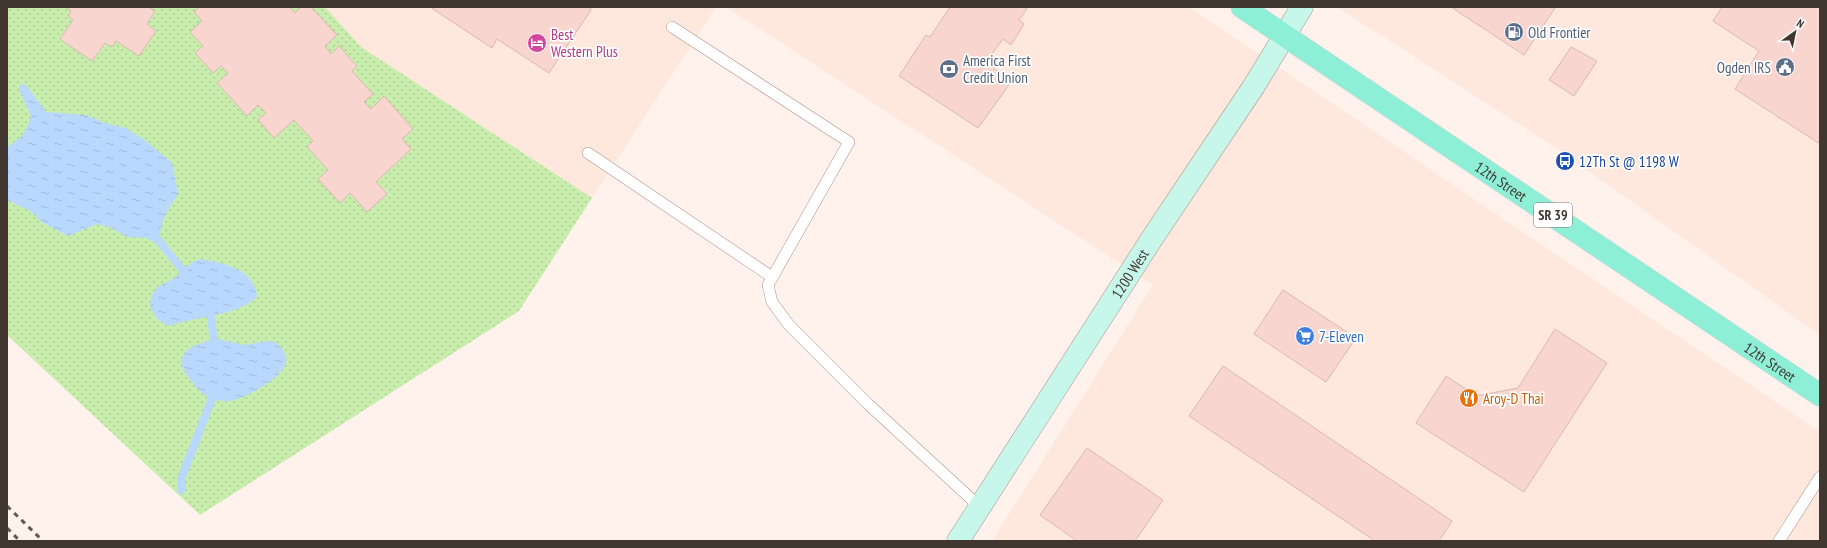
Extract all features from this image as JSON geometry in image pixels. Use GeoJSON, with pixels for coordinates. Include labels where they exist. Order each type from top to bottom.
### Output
{"type":"FeatureCollection","features":[{"type":"Feature","properties":{"kind":"main road","name":"12th Street"},"geometry":{"type":"LineString","coordinates":[[1242,7],[1285,34],[1820,395]]}},
{"type":"Feature","properties":{"kind":"street","name":"1200 West"},"geometry":{"type":"LineString","coordinates":[[958,541],[1144,251],[1254,86],[1302,7]]}},
{"type":"Feature","properties":{"kind":"lane"},"geometry":{"type":"LineString","coordinates":[[672,26],[849,142],[768,285],[772,302],[790,325],[868,404],[980,507]]}},
{"type":"Feature","properties":{"kind":"lane"},"geometry":{"type":"LineString","coordinates":[[588,153],[772,277]]}},
{"type":"Feature","properties":{"kind":"lane"},"geometry":{"type":"LineString","coordinates":[[1779,541],[1820,478]]}},
{"type":"Feature","properties":{"kind":"shaded area"},"geometry":{"type":"Polygon","coordinates":[[[325,7],[716,7],[592,198],[361,47],[325,7]]]}},
{"type":"Feature","properties":{"kind":"shaded area"},"geometry":{"type":"Polygon","coordinates":[[[726,7],[1189,7],[1820,432],[1820,541],[992,541],[1153,285],[726,7]]]}},
{"type":"Feature","properties":{"kind":"shaded area"},"geometry":{"type":"Polygon","coordinates":[[[1337,7],[1820,7],[1820,335],[1553,146],[1337,7]]]}},
{"type":"Feature","properties":{"kind":"green space"},"geometry":{"type":"Polygon","coordinates":[[[7,7],[325,7],[361,47],[592,198],[519,311],[200,515],[7,335],[7,7]]]}},
{"type":"Feature","properties":{"kind":"water"},"geometry":{"type":"Polygon","coordinates":[[[22,84],[27,86],[46,112],[86,115],[102,122],[126,128],[146,141],[172,163],[178,194],[163,220],[160,237],[154,242],[146,238],[127,237],[109,227],[97,224],[68,236],[43,223],[30,211],[7,200],[7,147],[23,134],[31,116],[19,90],[19,86],[22,84]]]}},
{"type":"Feature","properties":{"kind":"water"},"geometry":{"type":"Polygon","coordinates":[[[201,259],[228,265],[244,273],[255,287],[257,296],[250,303],[229,312],[169,326],[158,320],[150,305],[153,293],[159,286],[174,278],[189,264],[201,259]]]}},
{"type":"Feature","properties":{"kind":"water"},"geometry":{"type":"Polygon","coordinates":[[[218,339],[245,345],[267,341],[275,342],[282,348],[286,355],[285,366],[272,380],[243,397],[230,401],[213,399],[203,394],[187,376],[182,365],[182,359],[185,352],[193,346],[218,339]]]}},
{"type":"Feature","properties":{"kind":"building"},"geometry":{"type":"Polygon","coordinates":[[[66,7],[148,7],[155,11],[147,24],[156,31],[139,56],[116,41],[112,47],[105,43],[92,61],[60,39],[73,20],[68,16],[71,11],[66,7]]]}},
{"type":"Feature","properties":{"kind":"building"},"geometry":{"type":"Polygon","coordinates":[[[199,7],[289,7],[295,13],[301,7],[311,7],[337,35],[325,46],[331,54],[339,46],[357,66],[352,71],[373,94],[364,102],[371,109],[384,96],[413,129],[402,139],[411,149],[376,182],[387,194],[367,212],[350,193],[340,203],[318,179],[328,170],[307,147],[313,141],[294,120],[274,138],[258,120],[266,113],[258,105],[247,116],[217,83],[228,73],[221,66],[213,73],[195,53],[203,46],[190,32],[202,21],[194,12],[199,7]]]}},
{"type":"Feature","properties":{"kind":"building","name":"Best Western Plus"},"geometry":{"type":"Polygon","coordinates":[[[430,7],[592,7],[549,73],[497,39],[492,48],[430,7]]]}},
{"type":"Feature","properties":{"kind":"building","name":"America First Credit Union"},"geometry":{"type":"Polygon","coordinates":[[[950,7],[1023,7],[1027,9],[1019,20],[1024,24],[1011,45],[1003,39],[986,62],[1011,82],[978,128],[899,76],[926,35],[930,37],[950,7]]]}},
{"type":"Feature","properties":{"kind":"building","name":"Old Frontier"},"geometry":{"type":"Polygon","coordinates":[[[1451,7],[1553,7],[1555,8],[1524,55],[1451,7]]]}},
{"type":"Feature","properties":{"kind":"building","name":"Ogden IRS"},"geometry":{"type":"Polygon","coordinates":[[[1722,7],[1820,7],[1820,144],[1735,89],[1759,51],[1713,21],[1722,7]]]}},
{"type":"Feature","properties":{"kind":"building"},"geometry":{"type":"Polygon","coordinates":[[[1571,47],[1597,61],[1574,96],[1549,80],[1571,47]]]}},
{"type":"Feature","properties":{"kind":"building","name":"7-Eleven"},"geometry":{"type":"Polygon","coordinates":[[[1283,290],[1356,338],[1326,382],[1254,334],[1283,290]]]}},
{"type":"Feature","properties":{"kind":"building"},"geometry":{"type":"Polygon","coordinates":[[[1555,329],[1607,363],[1524,492],[1416,423],[1446,376],[1476,396],[1518,388],[1555,329]]]}},
{"type":"Feature","properties":{"kind":"building"},"geometry":{"type":"Polygon","coordinates":[[[1223,366],[1452,521],[1439,541],[1375,541],[1189,416],[1223,366]]]}},
{"type":"Feature","properties":{"kind":"building"},"geometry":{"type":"Polygon","coordinates":[[[1087,448],[1163,500],[1135,541],[1077,541],[1040,515],[1087,448]]]}},
{"type":"Feature","properties":{"kind":"waterway"},"geometry":{"type":"LineString","coordinates":[[151,232],[188,276]]}},
{"type":"Feature","properties":{"kind":"waterway"},"geometry":{"type":"LineString","coordinates":[[208,306],[210,310],[215,349]]}},
{"type":"Feature","properties":{"kind":"waterway"},"geometry":{"type":"LineString","coordinates":[[181,490],[181,479],[216,388]]}},
{"type":"Feature","properties":{"kind":"railway"},"geometry":{"type":"LineString","coordinates":[[7,506],[43,541]]}},
{"type":"Feature","properties":{"kind":"railway"},"geometry":{"type":"LineString","coordinates":[[7,528],[20,541]]}},
{"type":"Feature","properties":{"kind":"place","name":"Old Frontier"},"geometry":{"type":"Point","coordinates":[1514,32]}},
{"type":"Feature","properties":{"kind":"place","name":"Best Western Plus"},"geometry":{"type":"Point","coordinates":[537,43]}},
{"type":"Feature","properties":{"kind":"place","name":"Ogden IRS"},"geometry":{"type":"Point","coordinates":[1785,67]}},
{"type":"Feature","properties":{"kind":"place","name":"America First Credit Union"},"geometry":{"type":"Point","coordinates":[949,69]}},
{"type":"Feature","properties":{"kind":"place","name":"12Th St @ 1198 W"},"geometry":{"type":"Point","coordinates":[1565,161]}},
{"type":"Feature","properties":{"kind":"place","name":"7-Eleven"},"geometry":{"type":"Point","coordinates":[1305,336]}},
{"type":"Feature","properties":{"kind":"place","name":"Aroy-D Thai"},"geometry":{"type":"Point","coordinates":[1469,398]}}]}
